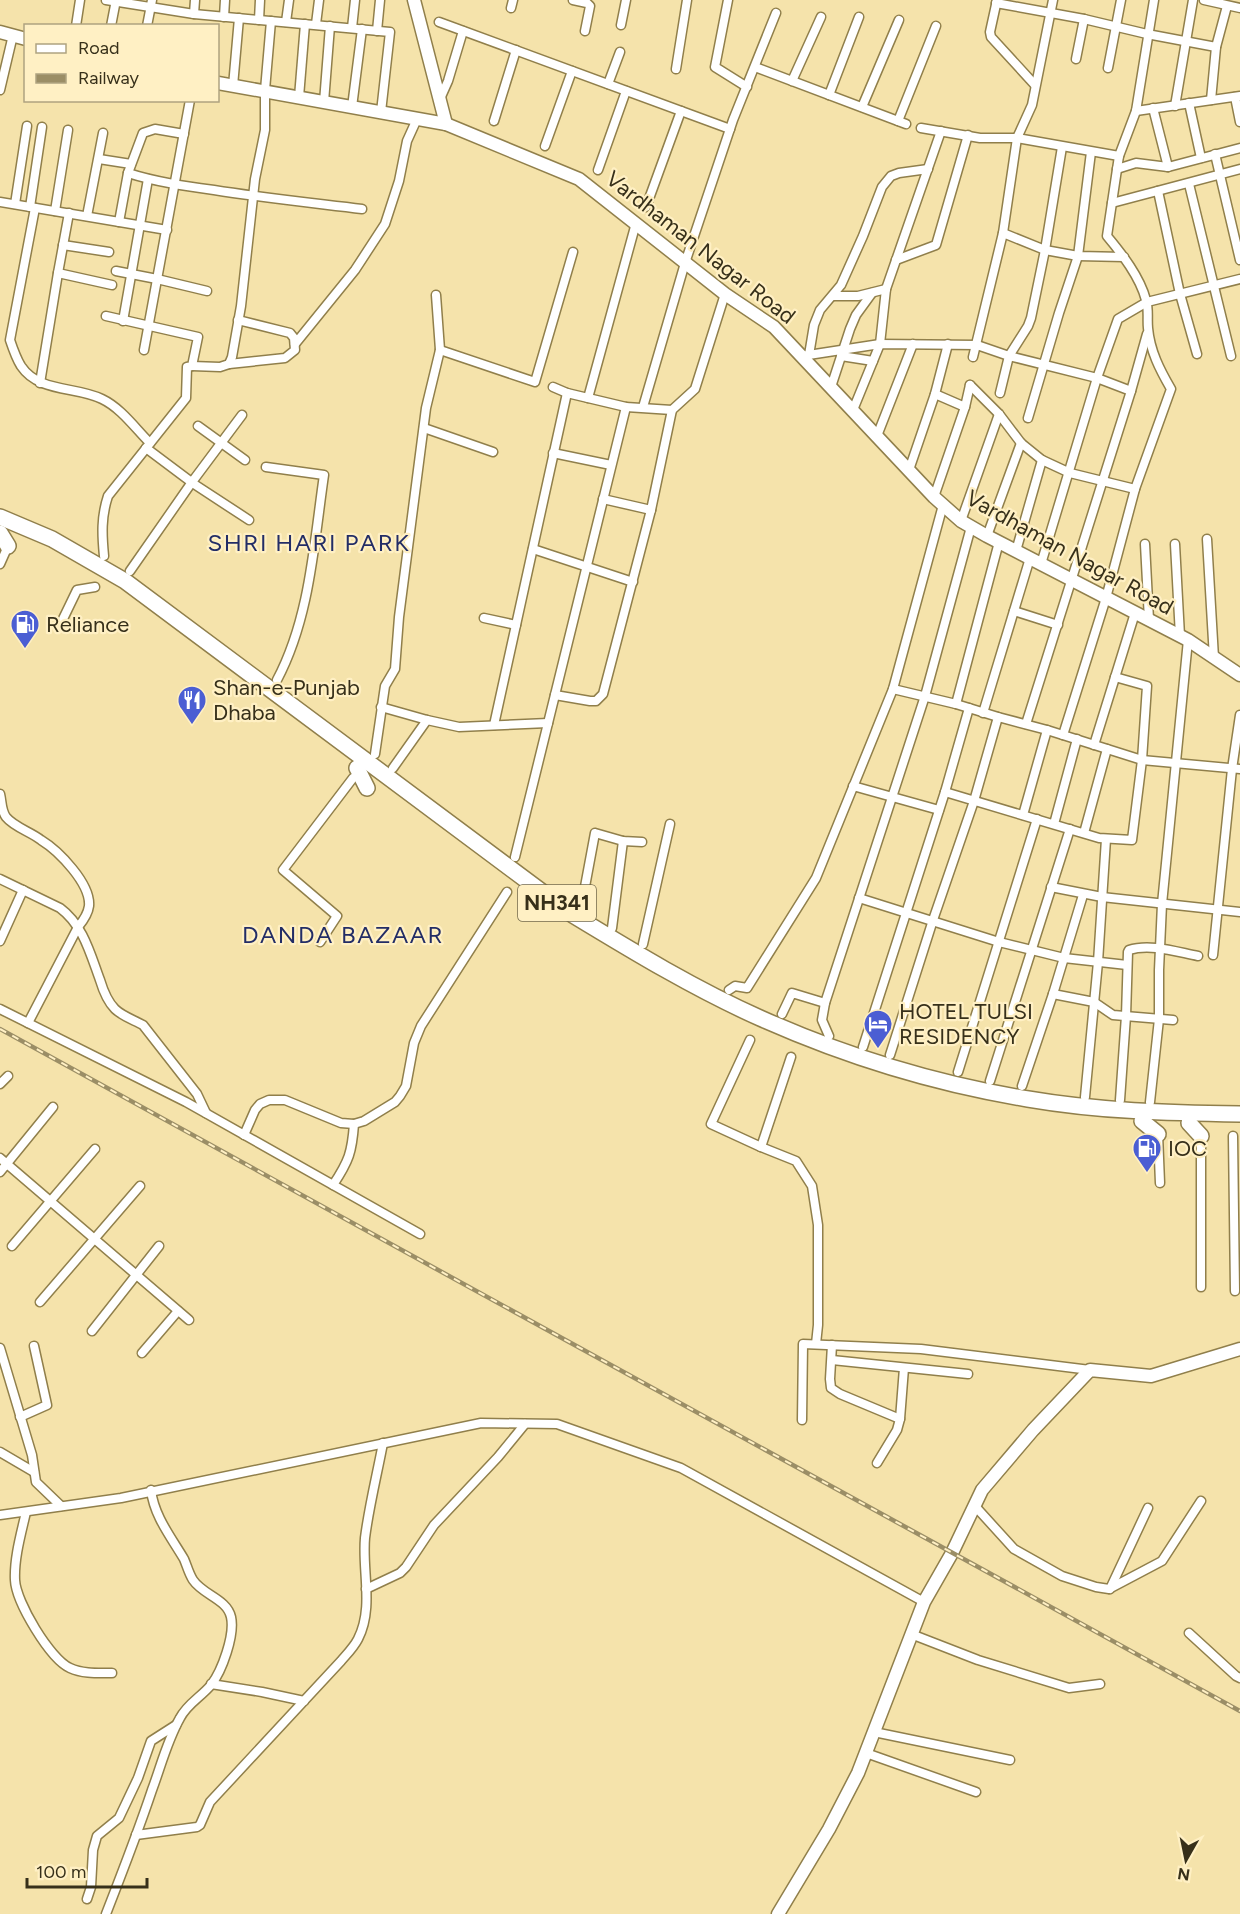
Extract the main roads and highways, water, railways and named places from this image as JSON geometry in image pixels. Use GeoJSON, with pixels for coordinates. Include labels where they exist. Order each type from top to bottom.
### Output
{"type":"FeatureCollection","features":[{"type":"Feature","properties":{"kind":"highway","name":"NH341"},"geometry":{"type":"LineString","coordinates":[[0,518],[125,572],[275,684],[580,919],[692,984],[776,1019]]}},
{"type":"Feature","properties":{"kind":"highway"},"geometry":{"type":"LineString","coordinates":[[375,754],[386,769]]}},
{"type":"Feature","properties":{"kind":"highway"},"geometry":{"type":"LineString","coordinates":[[355,773],[367,788]]}},
{"type":"Feature","properties":{"kind":"highway","name":"NH341"},"geometry":{"type":"LineString","coordinates":[[578,903],[580,919]]}},
{"type":"Feature","properties":{"kind":"highway","name":"NH341"},"geometry":{"type":"LineString","coordinates":[[753,1001],[801,1036],[886,1060],[973,1089],[1028,1099],[1191,1119],[1240,1114]]}},
{"type":"Feature","properties":{"kind":"highway","name":"NH341"},"geometry":{"type":"LineString","coordinates":[[863,1047],[886,1060]]}},
{"type":"Feature","properties":{"kind":"highway"},"geometry":{"type":"LineString","coordinates":[[1191,1119],[1201,1136]]}},
{"type":"Feature","properties":{"kind":"highway"},"geometry":{"type":"LineString","coordinates":[[1142,1120],[1158,1134]]}},
{"type":"Feature","properties":{"kind":"railway"},"geometry":{"type":"LineString","coordinates":[[0,1029],[1240,1711]]}},
{"type":"Feature","properties":{"kind":"place","name":"Reliance"},"geometry":{"type":"Point","coordinates":[25,650]}},
{"type":"Feature","properties":{"kind":"place","name":"Shan-e-Punjab Dhaba"},"geometry":{"type":"Point","coordinates":[192,726]}},
{"type":"Feature","properties":{"kind":"place","name":"HOTEL TULSI RESIDENCY"},"geometry":{"type":"Point","coordinates":[878,1050]}},
{"type":"Feature","properties":{"kind":"place","name":"IOC"},"geometry":{"type":"Point","coordinates":[1147,1174]}},
{"type":"Feature","properties":{"kind":"district","name":"SHRI HARI PARK"},"geometry":{"type":"Point","coordinates":[309,543]}},
{"type":"Feature","properties":{"kind":"district","name":"DANDA BAZAAR"},"geometry":{"type":"Point","coordinates":[343,935]}}]}
